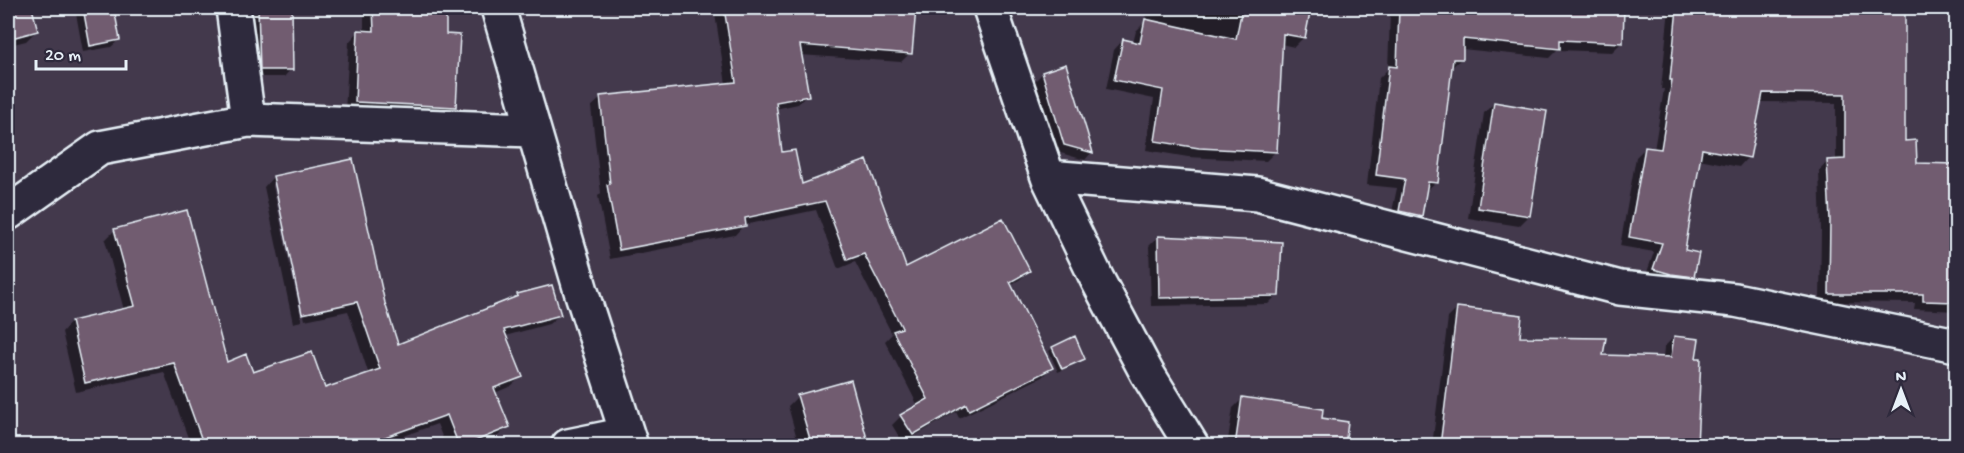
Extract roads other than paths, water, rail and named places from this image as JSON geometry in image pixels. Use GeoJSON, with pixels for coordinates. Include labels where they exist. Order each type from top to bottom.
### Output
{"type":"FeatureCollection","features":[{"type":"Feature","properties":{"kind":"street"},"geometry":{"type":"LineString","coordinates":[[233,8],[248,120]]}},
{"type":"Feature","properties":{"kind":"street"},"geometry":{"type":"LineString","coordinates":[[498,8],[580,291],[629,440],[568,446]]}},
{"type":"Feature","properties":{"kind":"street"},"geometry":{"type":"LineString","coordinates":[[990,8],[1048,177],[1097,279],[1147,374],[1192,446]]}},
{"type":"Feature","properties":{"kind":"street"},"geometry":{"type":"LineString","coordinates":[[8,213],[100,148],[248,120],[533,130]]}},
{"type":"Feature","properties":{"kind":"street"},"geometry":{"type":"LineString","coordinates":[[1048,177],[1257,194],[1620,288],[1735,300],[1956,345]]}}]}
